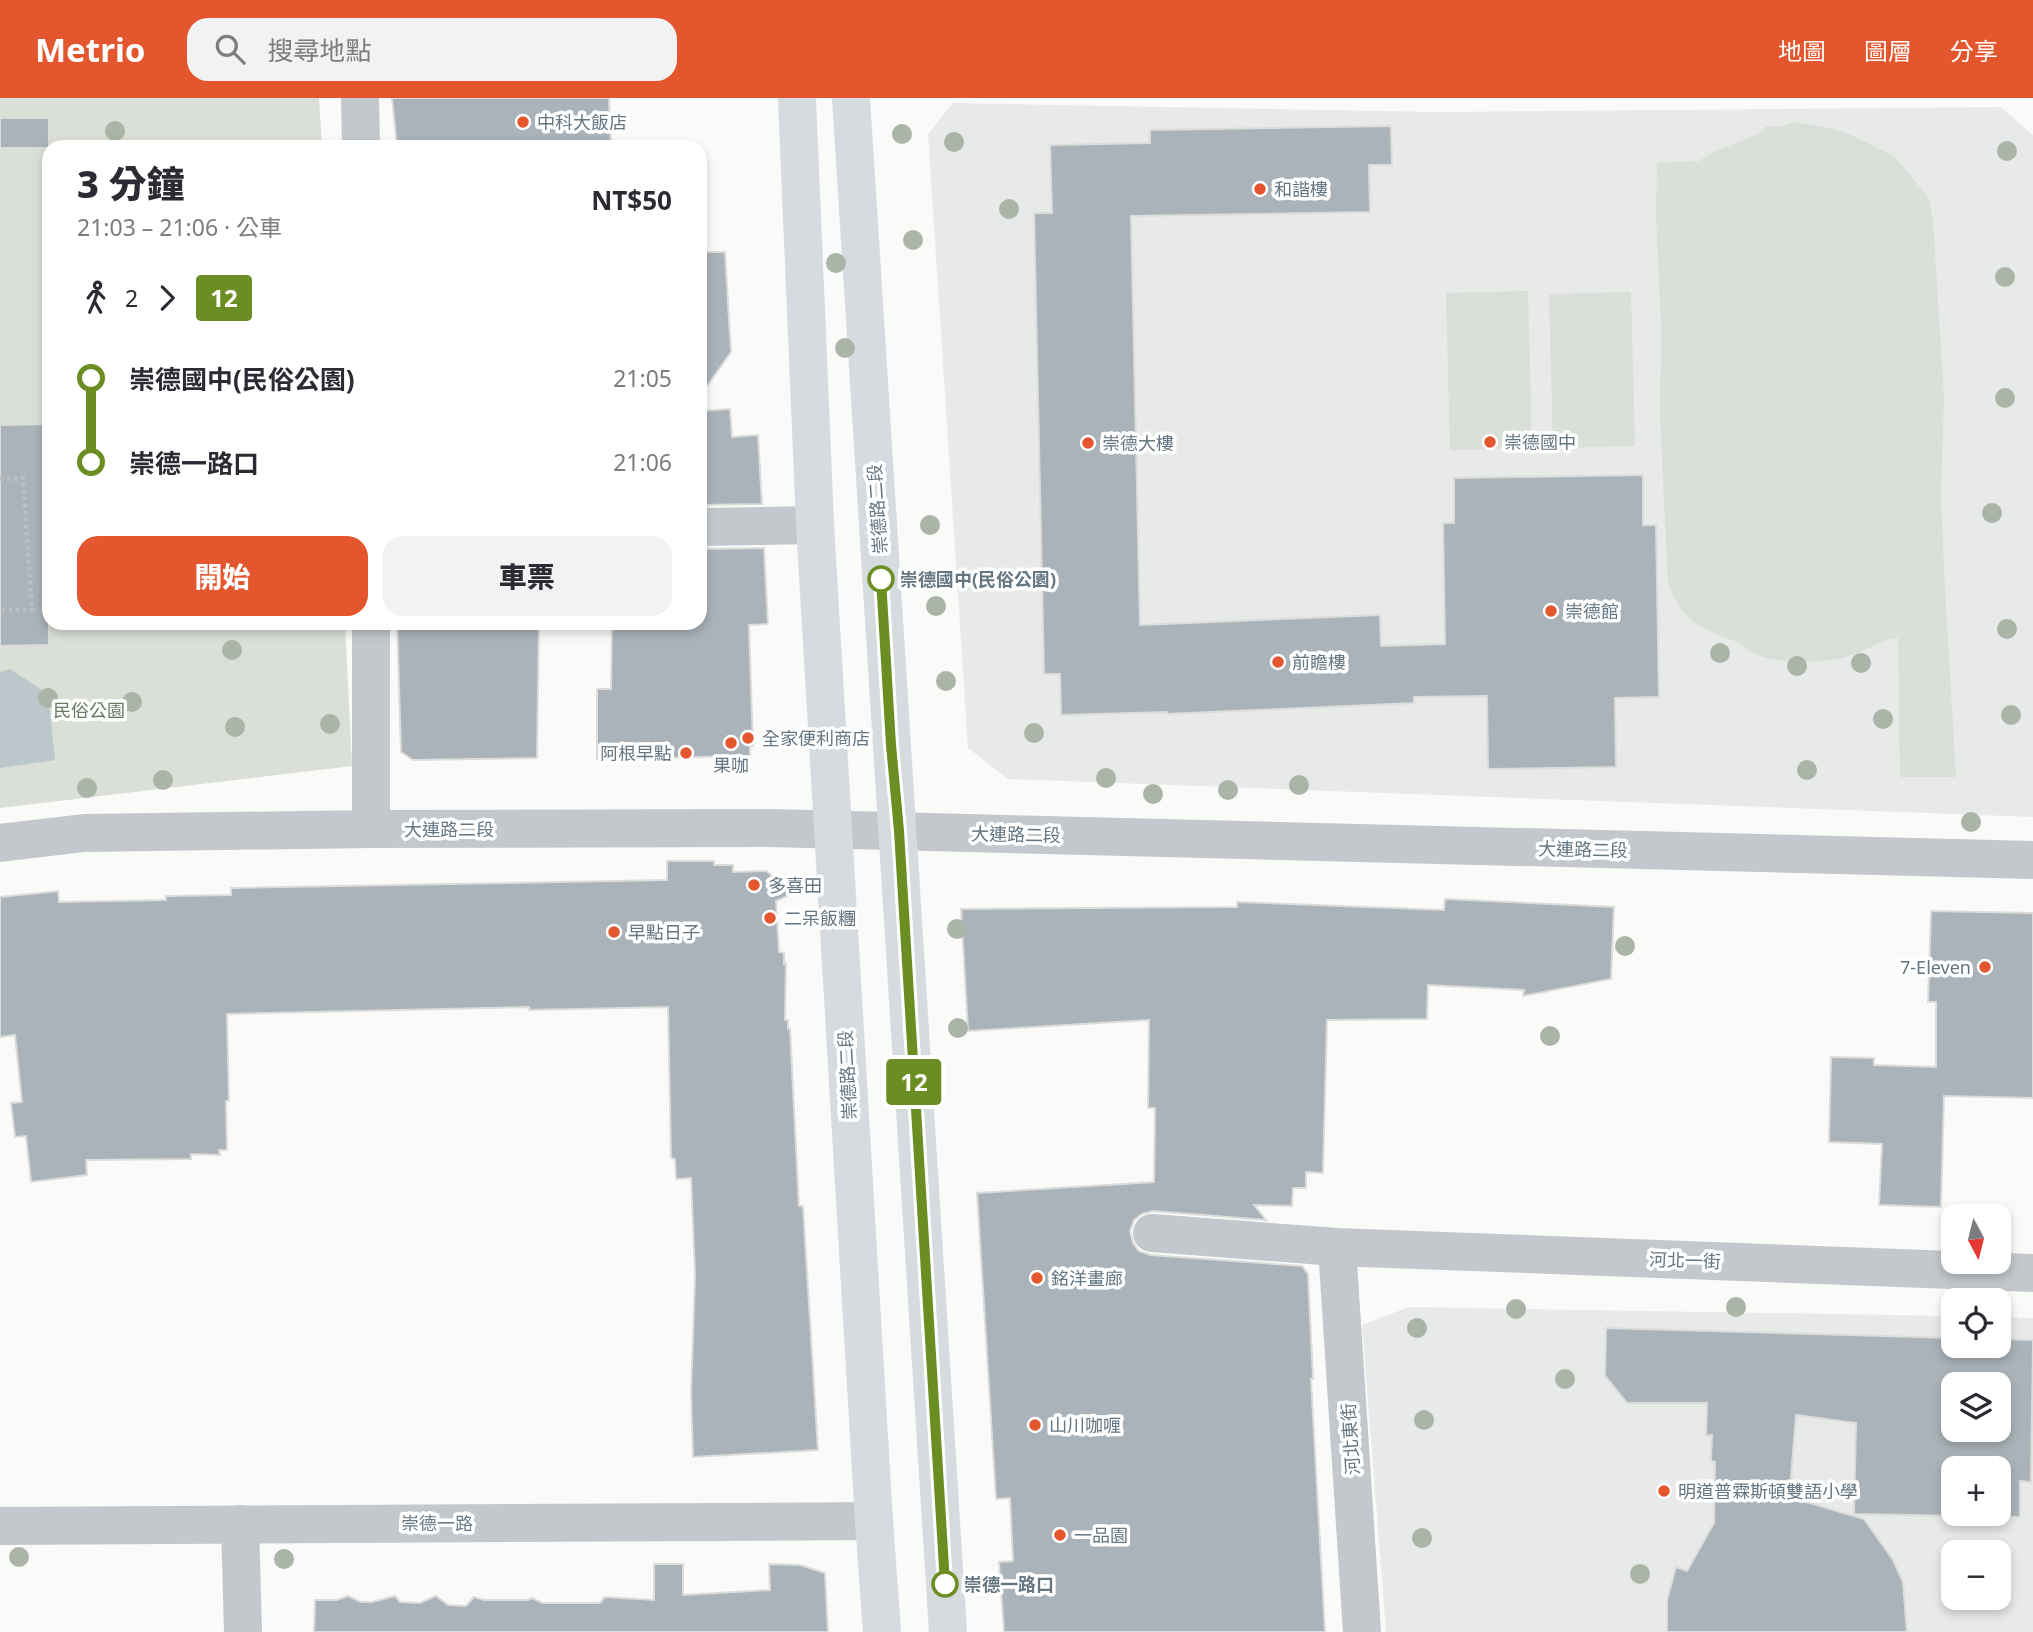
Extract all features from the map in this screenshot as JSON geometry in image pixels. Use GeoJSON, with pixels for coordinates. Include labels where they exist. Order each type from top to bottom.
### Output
{"type":"FeatureCollection","features":[{"type":"Feature","properties":{"kind":"main road","name":"崇德路二段"},"geometry":{"type":"LineString","coordinates":[[797,98],[815,525],[882,1632]]}},
{"type":"Feature","properties":{"kind":"main road","name":"崇德路二段"},"geometry":{"type":"LineString","coordinates":[[851,98],[948,1632]]}},
{"type":"Feature","properties":{"kind":"street"},"geometry":{"type":"LineString","coordinates":[[360,98],[361,140]]}},
{"type":"Feature","properties":{"kind":"street"},"geometry":{"type":"LineString","coordinates":[[707,527],[815,525]]}},
{"type":"Feature","properties":{"kind":"street"},"geometry":{"type":"LineString","coordinates":[[371,630],[371,829]]}},
{"type":"Feature","properties":{"kind":"street","name":"大連路二段"},"geometry":{"type":"LineString","coordinates":[[0,843],[84,833],[371,829],[833,829],[2033,860]]}},
{"type":"Feature","properties":{"kind":"street","name":"河北一街"},"geometry":{"type":"LineString","coordinates":[[1152,1233],[1337,1247],[2033,1273]]}},
{"type":"Feature","properties":{"kind":"street","name":"河北東街"},"geometry":{"type":"LineString","coordinates":[[1337,1247],[1362,1632]]}},
{"type":"Feature","properties":{"kind":"street","name":"崇德一路"},"geometry":{"type":"LineString","coordinates":[[0,1526],[874,1521]]}},
{"type":"Feature","properties":{"kind":"street"},"geometry":{"type":"LineString","coordinates":[[240,1524],[243,1632]]}},
{"type":"Feature","properties":{"kind":"path"},"geometry":{"type":"LineString","coordinates":[[0,479],[23,478],[32,610],[0,610]]}},
{"type":"Feature","properties":{"kind":"shaded area","name":"崇德國中"},"geometry":{"type":"Polygon","coordinates":[[[953,103],[1436,112],[2001,107],[2033,135],[2033,817],[1008,779],[968,748],[928,134],[953,103]]]}},
{"type":"Feature","properties":{"kind":"shaded area"},"geometry":{"type":"Polygon","coordinates":[[[10,669],[48,694],[55,760],[0,768],[0,672],[10,669]]]}},
{"type":"Feature","properties":{"kind":"shaded area","name":"明道普霖斯頓雙語小學"},"geometry":{"type":"Polygon","coordinates":[[[1409,1307],[1941,1316],[1941,1358],[2011,1358],[2011,1317],[2033,1318],[2033,1632],[1386,1632],[1362,1325],[1409,1307]]]}},
{"type":"Feature","properties":{"kind":"green space","name":"民俗公園"},"geometry":{"type":"Polygon","coordinates":[[[0,98],[319,98],[322,140],[42,140],[42,630],[345,630],[352,766],[0,808],[0,98]]]}},
{"type":"Feature","properties":{"kind":"green space"},"geometry":{"type":"Polygon","coordinates":[[[1795,122],[1851,135],[1894,156],[1929,198],[1933,220],[1944,397],[1941,496],[1956,777],[1900,777],[1898,638],[1838,659],[1795,662],[1762,657],[1738,642],[1720,636],[1693,621],[1675,600],[1668,580],[1660,419],[1661,325],[1656,215],[1657,163],[1699,161],[1715,151],[1756,135],[1767,126],[1782,126],[1795,122]]]}},
{"type":"Feature","properties":{"kind":"green space"},"geometry":{"type":"Polygon","coordinates":[[[1528,291],[1532,448],[1450,450],[1446,293],[1528,291]]]}},
{"type":"Feature","properties":{"kind":"green space"},"geometry":{"type":"Polygon","coordinates":[[[1631,292],[1635,446],[1553,448],[1549,294],[1631,292]]]}},
{"type":"Feature","properties":{"kind":"building","name":"中科大飯店"},"geometry":{"type":"Polygon","coordinates":[[[392,98],[609,98],[611,140],[396,140],[392,98]]]}},
{"type":"Feature","properties":{"kind":"building"},"geometry":{"type":"Polygon","coordinates":[[[0,118],[49,118],[49,140],[42,140],[42,148],[0,148],[0,118]]]}},
{"type":"Feature","properties":{"kind":"building"},"geometry":{"type":"Polygon","coordinates":[[[1391,126],[1392,165],[1369,165],[1370,212],[1131,216],[1140,625],[1380,615],[1381,646],[1445,644],[1443,523],[1454,523],[1454,478],[1643,475],[1643,525],[1656,525],[1659,697],[1615,698],[1616,767],[1488,769],[1487,696],[1414,697],[1414,703],[1167,714],[1061,715],[1060,674],[1044,674],[1034,213],[1052,213],[1050,145],[1150,143],[1150,130],[1391,126]]]}},
{"type":"Feature","properties":{"kind":"building"},"geometry":{"type":"Polygon","coordinates":[[[707,252],[725,252],[731,352],[707,386],[707,252]]]}},
{"type":"Feature","properties":{"kind":"building"},"geometry":{"type":"Polygon","coordinates":[[[730,409],[732,437],[758,435],[762,504],[707,505],[707,411],[730,409]]]}},
{"type":"Feature","properties":{"kind":"building"},"geometry":{"type":"Polygon","coordinates":[[[42,424],[42,630],[49,630],[49,645],[0,646],[0,425],[42,424]]]}},
{"type":"Feature","properties":{"kind":"building"},"geometry":{"type":"Polygon","coordinates":[[[764,548],[768,624],[749,625],[753,746],[750,746],[750,756],[597,759],[597,689],[611,689],[612,630],[707,630],[707,549],[764,548]]]}},
{"type":"Feature","properties":{"kind":"building"},"geometry":{"type":"Polygon","coordinates":[[[397,630],[539,630],[537,758],[413,760],[401,752],[397,630]]]}},
{"type":"Feature","properties":{"kind":"building"},"geometry":{"type":"Polygon","coordinates":[[[667,861],[714,861],[714,865],[733,865],[733,872],[767,871],[790,895],[776,901],[779,952],[784,953],[784,964],[786,963],[785,1020],[788,1020],[790,1029],[799,1206],[803,1206],[818,1450],[693,1457],[691,1392],[695,1275],[691,1178],[676,1179],[675,1159],[671,1158],[668,1007],[529,1010],[529,1007],[227,1014],[227,1150],[219,1150],[220,1155],[191,1154],[191,1159],[86,1160],[87,1175],[31,1182],[26,1136],[15,1137],[11,1103],[22,1102],[15,1035],[0,1037],[0,897],[58,891],[59,902],[166,900],[166,896],[231,895],[231,888],[667,880],[667,861]]]}},
{"type":"Feature","properties":{"kind":"building"},"geometry":{"type":"Polygon","coordinates":[[[1445,899],[1614,907],[1611,979],[1523,996],[1524,990],[1428,985],[1427,1019],[1327,1020],[1323,1173],[1306,1172],[1306,1188],[1293,1188],[1292,1206],[1254,1205],[1266,1220],[1153,1211],[1134,1220],[1130,1231],[1133,1243],[1139,1251],[1150,1255],[1302,1266],[1308,1274],[1325,1632],[1004,1632],[999,1562],[1013,1561],[1010,1498],[996,1499],[977,1193],[1154,1182],[1155,1108],[1148,1108],[1149,1020],[968,1031],[961,909],[1237,907],[1237,902],[1444,910],[1445,899]]]}},
{"type":"Feature","properties":{"kind":"building"},"geometry":{"type":"Polygon","coordinates":[[[1931,911],[2033,913],[2033,1098],[1944,1096],[1941,1207],[1879,1205],[1882,1144],[1829,1142],[1831,1057],[1874,1058],[1874,1065],[1936,1067],[1936,1002],[1928,1002],[1931,911]]]}},
{"type":"Feature","properties":{"kind":"building"},"geometry":{"type":"Polygon","coordinates":[[[1606,1328],[1941,1338],[1941,1358],[2011,1358],[2011,1339],[2033,1340],[2031,1482],[2020,1481],[2020,1517],[2011,1517],[2011,1456],[1941,1456],[1941,1516],[1854,1514],[1856,1423],[1796,1415],[1791,1477],[1806,1502],[1864,1519],[1893,1560],[1903,1582],[1907,1632],[1667,1632],[1667,1600],[1676,1567],[1687,1571],[1714,1523],[1715,1462],[1711,1461],[1712,1435],[1706,1436],[1707,1403],[1627,1403],[1605,1376],[1606,1328]]]}},
{"type":"Feature","properties":{"kind":"building"},"geometry":{"type":"Polygon","coordinates":[[[654,1564],[683,1564],[683,1595],[770,1590],[769,1564],[800,1565],[825,1573],[828,1632],[314,1632],[315,1600],[337,1600],[348,1596],[361,1602],[395,1596],[400,1602],[420,1603],[436,1596],[448,1605],[466,1606],[474,1597],[484,1600],[532,1598],[542,1603],[600,1603],[605,1597],[654,1600],[654,1564]]]}},
{"type":"Feature","properties":{"kind":"bus line","name":"12"},"geometry":{"type":"LineString","coordinates":[[881,579],[945,1584]]}},
{"type":"Feature","properties":{"kind":"place","name":"中科大飯店"},"geometry":{"type":"Point","coordinates":[523,122]}},
{"type":"Feature","properties":{"kind":"place","name":"和諧樓"},"geometry":{"type":"Point","coordinates":[1260,189]}},
{"type":"Feature","properties":{"kind":"place","name":"崇德國中"},"geometry":{"type":"Point","coordinates":[1490,442]}},
{"type":"Feature","properties":{"kind":"place","name":"崇德大樓"},"geometry":{"type":"Point","coordinates":[1088,443]}},
{"type":"Feature","properties":{"kind":"place","name":"崇德國中(民俗公園)"},"geometry":{"type":"Point","coordinates":[881,579]}},
{"type":"Feature","properties":{"kind":"place","name":"崇德館"},"geometry":{"type":"Point","coordinates":[1551,611]}},
{"type":"Feature","properties":{"kind":"place","name":"前瞻樓"},"geometry":{"type":"Point","coordinates":[1278,662]}},
{"type":"Feature","properties":{"kind":"place","name":"全家便利商店"},"geometry":{"type":"Point","coordinates":[748,738]}},
{"type":"Feature","properties":{"kind":"place","name":"果咖"},"geometry":{"type":"Point","coordinates":[731,743]}},
{"type":"Feature","properties":{"kind":"place","name":"阿根早點"},"geometry":{"type":"Point","coordinates":[686,753]}},
{"type":"Feature","properties":{"kind":"place","name":"多喜田"},"geometry":{"type":"Point","coordinates":[754,885]}},
{"type":"Feature","properties":{"kind":"place","name":"二呆飯糰"},"geometry":{"type":"Point","coordinates":[770,918]}},
{"type":"Feature","properties":{"kind":"place","name":"早點日子"},"geometry":{"type":"Point","coordinates":[614,932]}},
{"type":"Feature","properties":{"kind":"place","name":"7-Eleven"},"geometry":{"type":"Point","coordinates":[1985,967]}},
{"type":"Feature","properties":{"kind":"place","name":"銘洋畫廊"},"geometry":{"type":"Point","coordinates":[1037,1278]}},
{"type":"Feature","properties":{"kind":"place","name":"山川咖喱"},"geometry":{"type":"Point","coordinates":[1035,1425]}},
{"type":"Feature","properties":{"kind":"place","name":"明道普霖斯頓雙語小學"},"geometry":{"type":"Point","coordinates":[1664,1491]}},
{"type":"Feature","properties":{"kind":"place","name":"一品園"},"geometry":{"type":"Point","coordinates":[1060,1535]}},
{"type":"Feature","properties":{"kind":"place","name":"崇德一路口"},"geometry":{"type":"Point","coordinates":[945,1584]}}]}
